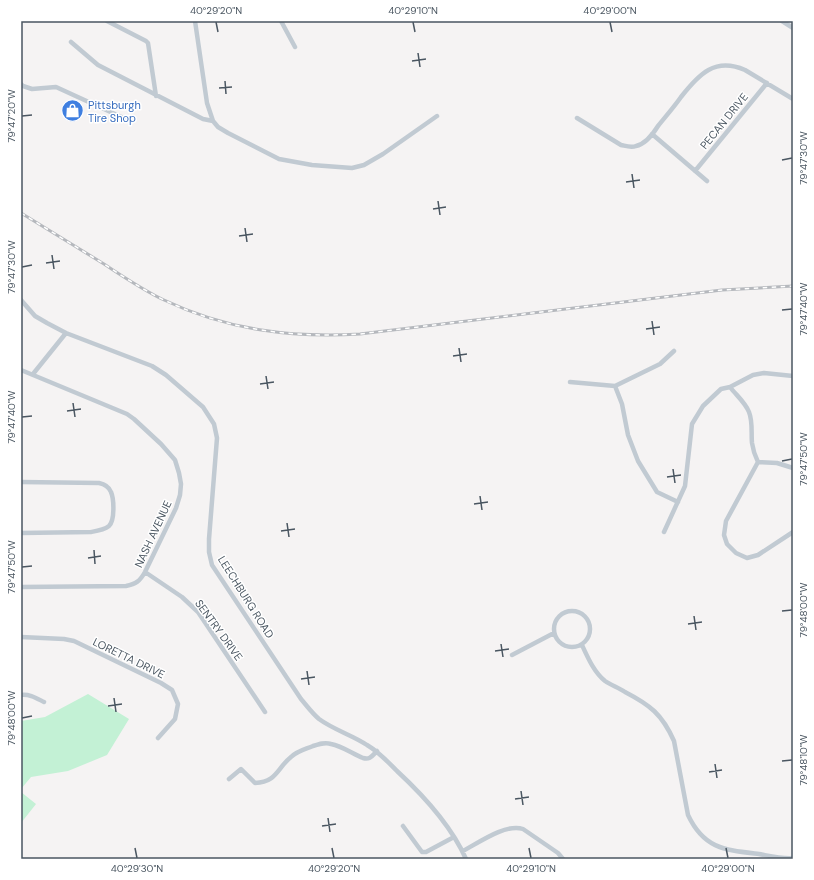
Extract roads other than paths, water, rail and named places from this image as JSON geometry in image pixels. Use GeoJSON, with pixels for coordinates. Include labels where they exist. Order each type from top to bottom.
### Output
{"type":"FeatureCollection","features":[{"type":"Feature","properties":{"kind":"street"},"geometry":{"type":"LineString","coordinates":[[107,21],[148,43],[156,96]]}},
{"type":"Feature","properties":{"kind":"street"},"geometry":{"type":"LineString","coordinates":[[195,21],[204,92],[213,121],[218,127],[228,134],[279,159],[312,165],[352,168],[364,165],[437,116]]}},
{"type":"Feature","properties":{"kind":"street"},"geometry":{"type":"LineString","coordinates":[[281,21],[296,47]]}},
{"type":"Feature","properties":{"kind":"street"},"geometry":{"type":"LineString","coordinates":[[782,21],[793,28]]}},
{"type":"Feature","properties":{"kind":"street"},"geometry":{"type":"LineString","coordinates":[[71,42],[98,65],[203,119],[213,121]]}},
{"type":"Feature","properties":{"kind":"street"},"geometry":{"type":"LineString","coordinates":[[578,118],[615,142],[628,147],[642,144],[652,134],[693,82],[710,69],[726,65],[737,66],[746,70],[793,99]]}},
{"type":"Feature","properties":{"kind":"street","name":"PECAN DRIVE"},"geometry":{"type":"LineString","coordinates":[[695,171],[767,82]]}},
{"type":"Feature","properties":{"kind":"street"},"geometry":{"type":"LineString","coordinates":[[21,84],[32,89],[56,87],[128,120]]}},
{"type":"Feature","properties":{"kind":"street"},"geometry":{"type":"LineString","coordinates":[[652,134],[707,181]]}},
{"type":"Feature","properties":{"kind":"street","name":"LEECHBURG ROAD"},"geometry":{"type":"LineString","coordinates":[[21,300],[35,316],[47,324],[66,333],[152,366],[166,375],[203,406],[214,424],[217,438],[209,539],[209,552],[212,564],[301,699],[312,712],[330,726],[350,735],[377,751],[437,812],[463,851],[466,859]]}},
{"type":"Feature","properties":{"kind":"street"},"geometry":{"type":"LineString","coordinates":[[33,374],[66,333]]}},
{"type":"Feature","properties":{"kind":"street"},"geometry":{"type":"LineString","coordinates":[[570,382],[615,386],[660,364],[674,351]]}},
{"type":"Feature","properties":{"kind":"street","name":"NASH AVENUE"},"geometry":{"type":"LineString","coordinates":[[21,370],[127,414],[162,444],[175,460],[181,484],[180,495],[176,508],[140,581],[126,586],[21,587]]}},
{"type":"Feature","properties":{"kind":"street"},"geometry":{"type":"LineString","coordinates":[[664,532],[685,486],[692,424],[703,406],[721,389],[754,375],[764,373],[793,376]]}},
{"type":"Feature","properties":{"kind":"street"},"geometry":{"type":"LineString","coordinates":[[615,386],[622,404],[630,441],[638,461],[657,492],[678,502]]}},
{"type":"Feature","properties":{"kind":"street"},"geometry":{"type":"LineString","coordinates":[[730,386],[735,395],[749,409],[751,416],[752,445],[758,462],[726,521],[724,535],[727,544],[736,553],[747,558],[758,555],[793,532]]}},
{"type":"Feature","properties":{"kind":"street"},"geometry":{"type":"LineString","coordinates":[[758,462],[777,463],[793,468]]}},
{"type":"Feature","properties":{"kind":"street"},"geometry":{"type":"LineString","coordinates":[[21,482],[99,483],[108,487],[111,492],[113,504],[112,520],[110,525],[99,531],[21,533]]}},
{"type":"Feature","properties":{"kind":"street","name":"SENTRY DRIVE"},"geometry":{"type":"LineString","coordinates":[[145,572],[182,596],[198,612],[265,712]]}},
{"type":"Feature","properties":{"kind":"street"},"geometry":{"type":"LineString","coordinates":[[568,610],[578,611],[587,617],[590,622],[591,629],[587,640],[582,644],[573,647],[566,646],[560,642],[554,633],[554,627],[558,618],[568,610]]}},
{"type":"Feature","properties":{"kind":"street"},"geometry":{"type":"LineString","coordinates":[[512,655],[554,633]]}},
{"type":"Feature","properties":{"kind":"street","name":"LORETTA DRIVE"},"geometry":{"type":"LineString","coordinates":[[21,637],[64,639],[74,642],[161,683],[172,690],[178,704],[175,719],[158,738]]}},
{"type":"Feature","properties":{"kind":"street"},"geometry":{"type":"LineString","coordinates":[[582,644],[592,665],[606,681],[645,703],[655,711],[665,724],[674,741],[688,815],[692,824],[705,839],[715,846],[729,850],[793,858]]}},
{"type":"Feature","properties":{"kind":"street"},"geometry":{"type":"LineString","coordinates":[[21,695],[27,694],[44,702]]}},
{"type":"Feature","properties":{"kind":"street"},"geometry":{"type":"LineString","coordinates":[[229,779],[241,769],[255,783],[261,783],[273,777],[289,758],[296,753],[322,743],[332,744],[367,759],[377,751]]}},
{"type":"Feature","properties":{"kind":"street"},"geometry":{"type":"LineString","coordinates":[[403,826],[422,852],[426,852],[454,837]]}},
{"type":"Feature","properties":{"kind":"street"},"geometry":{"type":"LineString","coordinates":[[463,851],[500,831],[519,828],[523,829],[558,853],[563,859]]}},
{"type":"Feature","properties":{"kind":"railway"},"geometry":{"type":"LineString","coordinates":[[21,213],[164,300],[212,319],[260,330],[284,333],[309,335],[360,334],[722,290],[793,286]]}},
{"type":"Feature","properties":{"kind":"place","name":"Pittsburgh Tire Shop"},"geometry":{"type":"Point","coordinates":[73,111]}}]}
